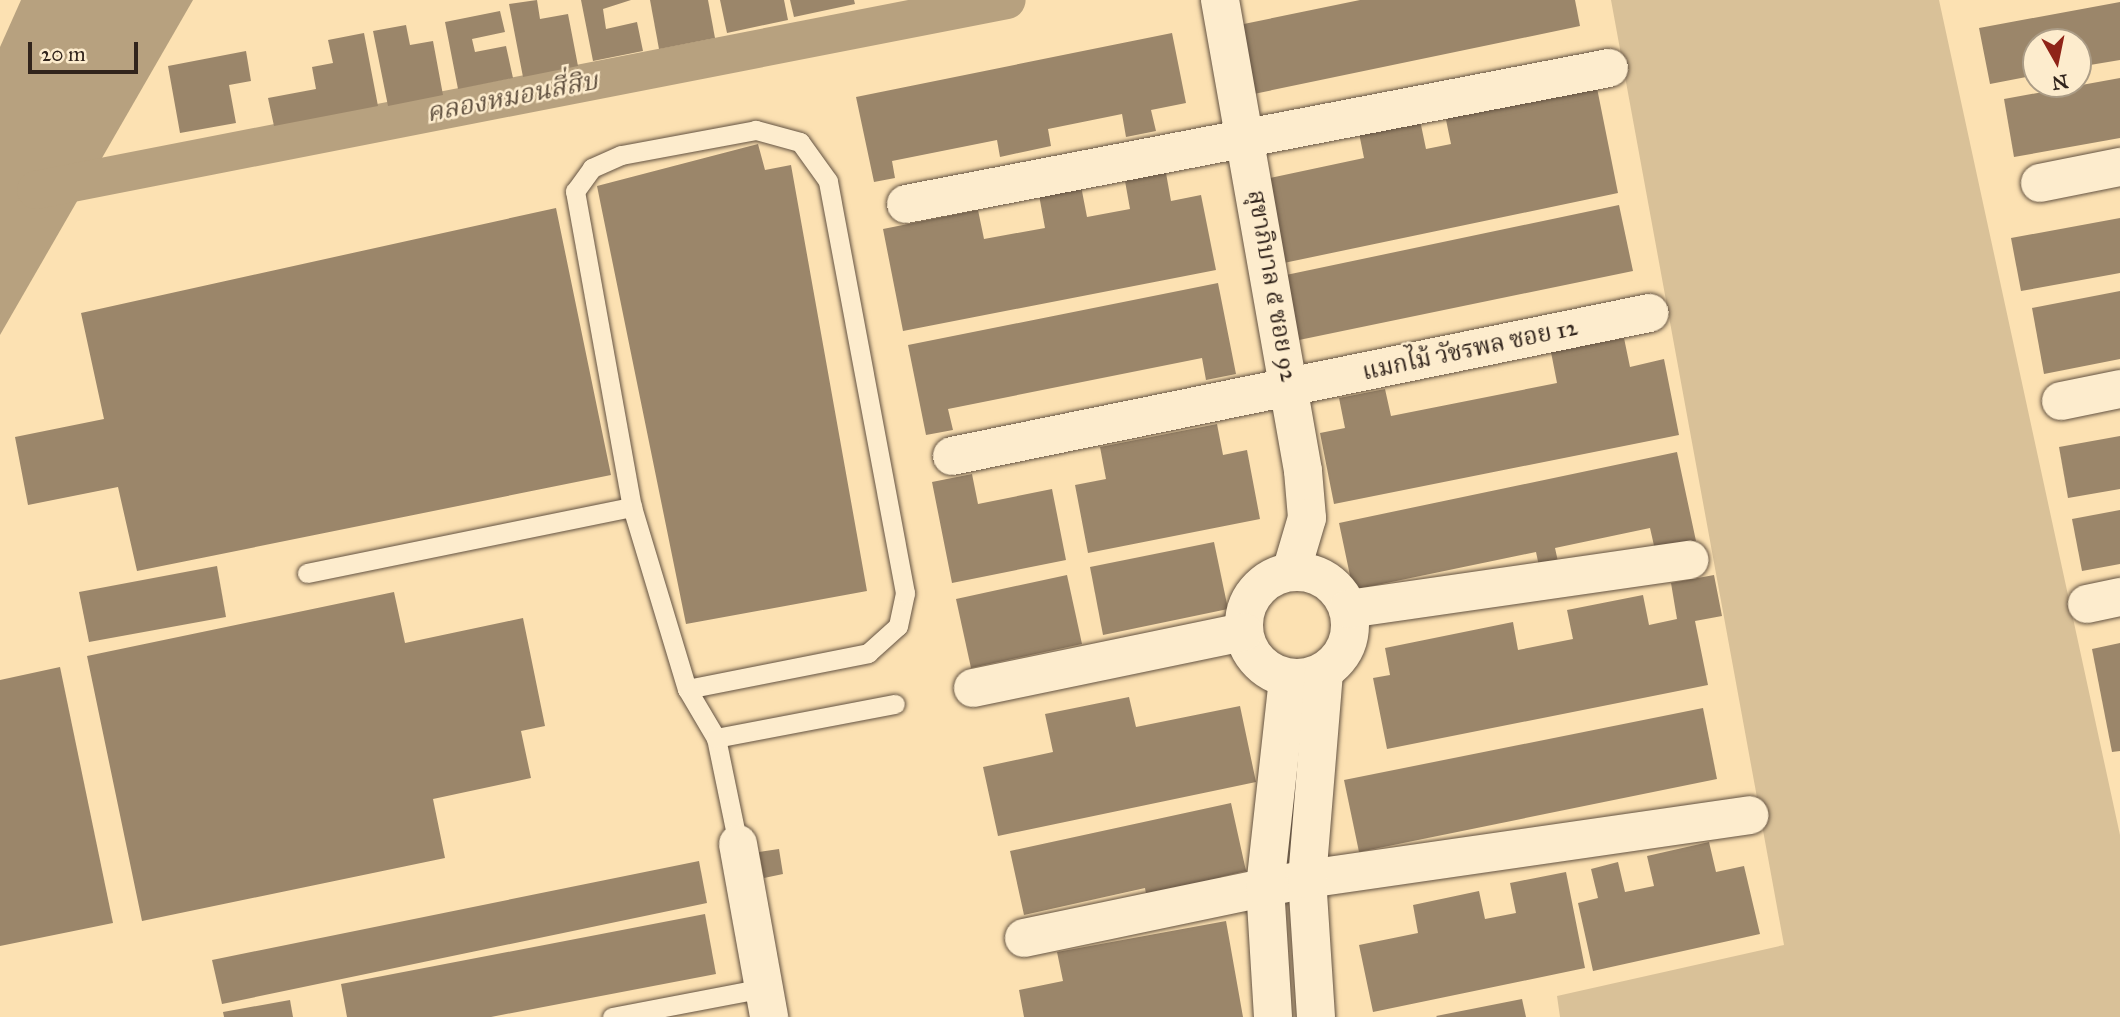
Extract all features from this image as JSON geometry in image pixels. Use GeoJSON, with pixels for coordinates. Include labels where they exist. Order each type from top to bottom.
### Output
{"type":"FeatureCollection","features":[{"type":"Feature","properties":{"kind":"street","name":"สุขาภิบาล ๕ ซอย 92"},"geometry":{"type":"LineString","coordinates":[[1220,0],[1291,387],[1307,519],[1291,572]]}},
{"type":"Feature","properties":{"kind":"street"},"geometry":{"type":"LineString","coordinates":[[906,204],[1245,136],[1609,68]]}},
{"type":"Feature","properties":{"kind":"street"},"geometry":{"type":"LineString","coordinates":[[2040,183],[2120,167]]}},
{"type":"Feature","properties":{"kind":"street","name":"แมกไม้ วัชรพล ซอย 12"},"geometry":{"type":"LineString","coordinates":[[952,456],[1649,313]]}},
{"type":"Feature","properties":{"kind":"street"},"geometry":{"type":"LineString","coordinates":[[2062,401],[2120,389]]}},
{"type":"Feature","properties":{"kind":"street"},"geometry":{"type":"LineString","coordinates":[[1348,609],[1689,560]]}},
{"type":"Feature","properties":{"kind":"street"},"geometry":{"type":"LineString","coordinates":[[1291,572],[1315,575],[1336,588],[1348,609],[1350,633],[1342,655],[1306,675],[1267,670],[1251,654],[1243,632],[1245,611],[1255,592],[1270,578],[1291,572]]}},
{"type":"Feature","properties":{"kind":"street"},"geometry":{"type":"LineString","coordinates":[[972,688],[1243,632]]}},
{"type":"Feature","properties":{"kind":"street"},"geometry":{"type":"LineString","coordinates":[[1306,675],[1307,879],[1316,1017]]}},
{"type":"Feature","properties":{"kind":"street"},"geometry":{"type":"LineString","coordinates":[[1273,1017],[1265,887],[1306,675]]}},
{"type":"Feature","properties":{"kind":"street"},"geometry":{"type":"LineString","coordinates":[[1024,938],[1307,879],[1749,815]]}},
{"type":"Feature","properties":{"kind":"street"},"geometry":{"type":"LineString","coordinates":[[738,844],[766,1003]]}},
{"type":"Feature","properties":{"kind":"lane"},"geometry":{"type":"LineString","coordinates":[[687,690],[868,653],[898,626],[905,593],[836,204],[828,181],[800,142],[756,131],[621,155],[592,168],[575,191],[632,507],[687,690],[716,738],[738,844]]}},
{"type":"Feature","properties":{"kind":"lane"},"geometry":{"type":"LineString","coordinates":[[307,573],[632,507]]}},
{"type":"Feature","properties":{"kind":"lane"},"geometry":{"type":"LineString","coordinates":[[716,738],[895,704]]}},
{"type":"Feature","properties":{"kind":"lane"},"geometry":{"type":"LineString","coordinates":[[612,1017],[766,1003]]}},
{"type":"Feature","properties":{"kind":"shaded area"},"geometry":{"type":"Polygon","coordinates":[[[21,0],[193,0],[0,335],[0,47],[21,0]]]}},
{"type":"Feature","properties":{"kind":"shaded area"},"geometry":{"type":"Polygon","coordinates":[[[1611,0],[1939,0],[2120,835],[2120,1017],[1560,1017],[1557,996],[1784,945],[1611,0]]]}},
{"type":"Feature","properties":{"kind":"building"},"geometry":{"type":"Polygon","coordinates":[[[537,0],[540,19],[568,14],[578,66],[523,77],[509,4],[537,0]]]}},
{"type":"Feature","properties":{"kind":"building"},"geometry":{"type":"Polygon","coordinates":[[[581,0],[631,0],[603,9],[606,29],[637,22],[643,51],[593,61],[581,0]]]}},
{"type":"Feature","properties":{"kind":"building"},"geometry":{"type":"Polygon","coordinates":[[[650,0],[708,0],[715,38],[659,49],[650,0]]]}},
{"type":"Feature","properties":{"kind":"building"},"geometry":{"type":"Polygon","coordinates":[[[720,0],[784,0],[788,20],[727,33],[720,0]]]}},
{"type":"Feature","properties":{"kind":"building"},"geometry":{"type":"Polygon","coordinates":[[[790,0],[854,0],[855,4],[794,17],[790,0]]]}},
{"type":"Feature","properties":{"kind":"building"},"geometry":{"type":"Polygon","coordinates":[[[1360,0],[1575,0],[1580,26],[1249,95],[1234,26],[1360,0]]]}},
{"type":"Feature","properties":{"kind":"building"},"geometry":{"type":"Polygon","coordinates":[[[2120,2],[2120,60],[2092,65],[2092,28],[2022,28],[2022,78],[1990,84],[1979,28],[2120,2]]]}},
{"type":"Feature","properties":{"kind":"building"},"geometry":{"type":"Polygon","coordinates":[[[500,11],[505,32],[472,39],[475,52],[506,46],[513,78],[458,89],[445,22],[500,11]]]}},
{"type":"Feature","properties":{"kind":"building"},"geometry":{"type":"Polygon","coordinates":[[[406,25],[410,45],[433,41],[443,95],[388,106],[373,31],[406,25]]]}},
{"type":"Feature","properties":{"kind":"building"},"geometry":{"type":"Polygon","coordinates":[[[364,33],[378,106],[274,126],[268,98],[316,89],[312,67],[333,63],[328,40],[364,33]]]}},
{"type":"Feature","properties":{"kind":"building"},"geometry":{"type":"Polygon","coordinates":[[[1172,33],[1186,103],[1151,110],[1156,131],[1126,137],[1122,114],[1048,129],[1051,146],[1000,157],[997,140],[892,161],[895,178],[874,182],[856,97],[1172,33]]]}},
{"type":"Feature","properties":{"kind":"building"},"geometry":{"type":"Polygon","coordinates":[[[246,51],[251,81],[229,85],[236,123],[180,133],[168,66],[246,51]]]}},
{"type":"Feature","properties":{"kind":"building"},"geometry":{"type":"Polygon","coordinates":[[[2120,78],[2120,138],[2014,157],[2004,99],[2022,96],[2022,98],[2092,98],[2092,83],[2120,78]]]}},
{"type":"Feature","properties":{"kind":"building"},"geometry":{"type":"Polygon","coordinates":[[[1596,83],[1618,193],[1279,264],[1261,180],[1364,158],[1359,133],[1420,120],[1426,149],[1451,144],[1445,115],[1596,83]]]}},
{"type":"Feature","properties":{"kind":"building"},"geometry":{"type":"Polygon","coordinates":[[[758,144],[765,170],[791,165],[867,591],[686,624],[597,186],[758,144]]]}},
{"type":"Feature","properties":{"kind":"building"},"geometry":{"type":"Polygon","coordinates":[[[1166,173],[1171,201],[1201,195],[1216,270],[903,331],[883,229],[978,210],[984,239],[1045,228],[1039,195],[1081,186],[1087,217],[1130,209],[1125,181],[1166,173]]]}},
{"type":"Feature","properties":{"kind":"building"},"geometry":{"type":"Polygon","coordinates":[[[1619,205],[1633,271],[1299,340],[1286,275],[1619,205]]]}},
{"type":"Feature","properties":{"kind":"building"},"geometry":{"type":"Polygon","coordinates":[[[556,208],[611,475],[137,571],[118,487],[28,505],[15,437],[104,419],[81,313],[556,208]]]}},
{"type":"Feature","properties":{"kind":"building"},"geometry":{"type":"Polygon","coordinates":[[[2120,218],[2120,273],[2021,291],[2011,238],[2120,218]]]}},
{"type":"Feature","properties":{"kind":"building"},"geometry":{"type":"Polygon","coordinates":[[[1218,283],[1236,374],[1206,380],[1202,358],[948,409],[953,430],[926,435],[908,345],[1218,283]]]}},
{"type":"Feature","properties":{"kind":"building"},"geometry":{"type":"Polygon","coordinates":[[[2120,291],[2120,359],[2044,374],[2032,308],[2120,291]]]}},
{"type":"Feature","properties":{"kind":"building"},"geometry":{"type":"Polygon","coordinates":[[[1624,338],[1630,367],[1664,359],[1679,435],[1334,504],[1320,433],[1345,428],[1339,398],[1385,389],[1391,416],[1557,383],[1551,352],[1624,338]]]}},
{"type":"Feature","properties":{"kind":"building"},"geometry":{"type":"Polygon","coordinates":[[[1217,424],[1223,455],[1247,450],[1260,519],[1088,553],[1075,485],[1106,479],[1100,447],[1217,424]]]}},
{"type":"Feature","properties":{"kind":"building"},"geometry":{"type":"Polygon","coordinates":[[[2120,436],[2120,489],[2068,498],[2059,447],[2120,436]]]}},
{"type":"Feature","properties":{"kind":"building"},"geometry":{"type":"Polygon","coordinates":[[[1677,452],[1696,541],[1655,550],[1650,528],[1555,548],[1559,566],[1540,571],[1536,552],[1353,590],[1339,523],[1677,452]]]}},
{"type":"Feature","properties":{"kind":"building"},"geometry":{"type":"Polygon","coordinates":[[[972,474],[978,504],[1052,489],[1066,560],[952,583],[932,482],[972,474]]]}},
{"type":"Feature","properties":{"kind":"building"},"geometry":{"type":"Polygon","coordinates":[[[2120,510],[2120,564],[2082,571],[2072,519],[2120,510]]]}},
{"type":"Feature","properties":{"kind":"building"},"geometry":{"type":"Polygon","coordinates":[[[1214,542],[1228,609],[1103,635],[1090,567],[1214,542]]]}},
{"type":"Feature","properties":{"kind":"building"},"geometry":{"type":"Polygon","coordinates":[[[217,566],[226,617],[89,642],[79,592],[217,566]]]}},
{"type":"Feature","properties":{"kind":"building"},"geometry":{"type":"Polygon","coordinates":[[[1067,575],[1082,644],[971,668],[956,599],[1067,575]]]}},
{"type":"Feature","properties":{"kind":"building"},"geometry":{"type":"Polygon","coordinates":[[[1714,575],[1722,616],[1695,621],[1708,685],[1387,749],[1373,678],[1390,675],[1385,648],[1513,622],[1518,650],[1573,639],[1567,610],[1643,595],[1649,625],[1677,619],[1671,583],[1714,575]]]}},
{"type":"Feature","properties":{"kind":"building"},"geometry":{"type":"Polygon","coordinates":[[[394,592],[405,643],[523,618],[545,726],[521,731],[531,778],[433,799],[445,858],[142,921],[87,656],[394,592]]]}},
{"type":"Feature","properties":{"kind":"building"},"geometry":{"type":"Polygon","coordinates":[[[2120,643],[2120,751],[2112,752],[2092,649],[2120,643]]]}},
{"type":"Feature","properties":{"kind":"building"},"geometry":{"type":"Polygon","coordinates":[[[60,667],[113,923],[0,946],[0,680],[60,667]]]}},
{"type":"Feature","properties":{"kind":"building"},"geometry":{"type":"Polygon","coordinates":[[[1129,697],[1136,727],[1240,706],[1256,782],[998,836],[983,767],[1053,752],[1045,714],[1129,697]]]}},
{"type":"Feature","properties":{"kind":"building"},"geometry":{"type":"Polygon","coordinates":[[[1703,708],[1717,779],[1359,852],[1344,780],[1703,708]]]}},
{"type":"Feature","properties":{"kind":"building"},"geometry":{"type":"Polygon","coordinates":[[[1231,803],[1246,871],[1221,877],[1225,893],[1149,910],[1145,888],[1024,915],[1010,851],[1231,803]]]}},
{"type":"Feature","properties":{"kind":"building"},"geometry":{"type":"Polygon","coordinates":[[[1709,842],[1716,872],[1744,866],[1760,934],[1593,971],[1578,903],[1598,898],[1591,869],[1618,862],[1625,892],[1654,886],[1647,856],[1709,842]]]}},
{"type":"Feature","properties":{"kind":"building"},"geometry":{"type":"Polygon","coordinates":[[[779,849],[783,874],[764,878],[759,852],[779,849]]]}},
{"type":"Feature","properties":{"kind":"building"},"geometry":{"type":"Polygon","coordinates":[[[699,861],[707,903],[222,1004],[212,960],[699,861]]]}},
{"type":"Feature","properties":{"kind":"building"},"geometry":{"type":"Polygon","coordinates":[[[1566,872],[1585,968],[1373,1012],[1359,945],[1418,933],[1413,905],[1479,891],[1485,919],[1516,913],[1510,883],[1566,872]]]}},
{"type":"Feature","properties":{"kind":"building"},"geometry":{"type":"Polygon","coordinates":[[[705,914],[716,974],[491,1017],[347,1017],[341,984],[705,914]]]}},
{"type":"Feature","properties":{"kind":"building"},"geometry":{"type":"Polygon","coordinates":[[[1226,921],[1243,1017],[1024,1017],[1019,990],[1063,981],[1057,952],[1226,921]]]}},
{"type":"Feature","properties":{"kind":"building"},"geometry":{"type":"Polygon","coordinates":[[[1522,999],[1526,1017],[1436,1016],[1522,999]]]}},
{"type":"Feature","properties":{"kind":"building"},"geometry":{"type":"Polygon","coordinates":[[[290,1000],[293,1017],[224,1017],[223,1012],[290,1000]]]}},
{"type":"Feature","properties":{"kind":"waterway","name":"คลองหมอนสี่สิบ"},"geometry":{"type":"LineString","coordinates":[[36,190],[1007,0]]}}]}
